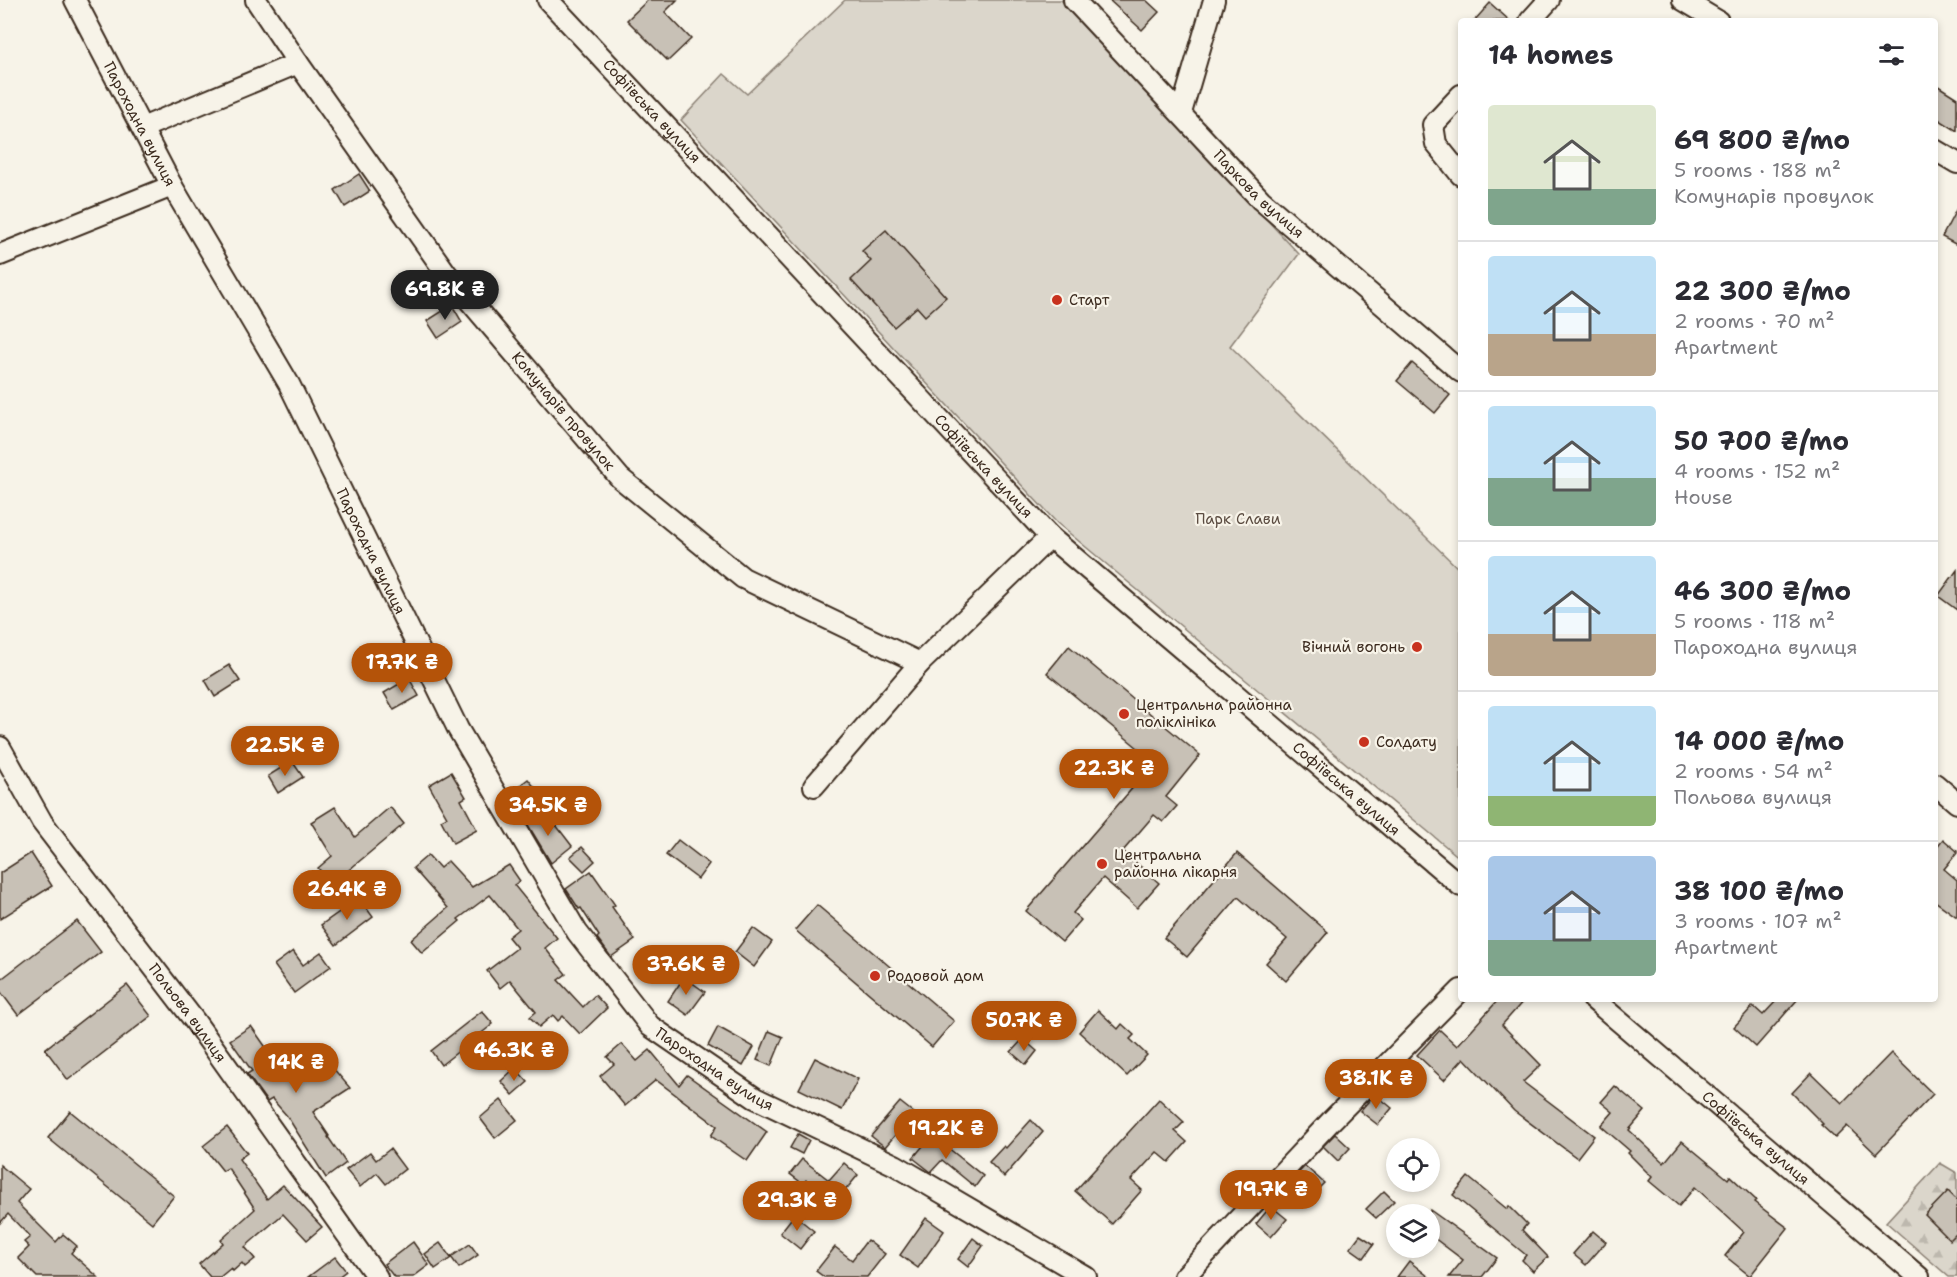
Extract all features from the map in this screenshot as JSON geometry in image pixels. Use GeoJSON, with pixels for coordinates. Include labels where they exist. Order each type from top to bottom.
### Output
{"type":"FeatureCollection","features":[{"type":"Feature","properties":{"kind":"street","name":"Пароходна вулиця"},"geometry":{"type":"LineString","coordinates":[[75,0],[172,186],[289,384],[458,729],[577,932],[650,1026],[755,1098],[895,1165],[1086,1277]]}},
{"type":"Feature","properties":{"kind":"street","name":"Комунарів провулок"},"geometry":{"type":"LineString","coordinates":[[256,0],[446,273],[620,478],[743,578],[920,663]]}},
{"type":"Feature","properties":{"kind":"street","name":"Софіївська вулиця"},"geometry":{"type":"LineString","coordinates":[[548,0],[1050,537],[1458,883]]}},
{"type":"Feature","properties":{"kind":"street","name":"Паркова вулиця"},"geometry":{"type":"LineString","coordinates":[[1074,0],[1261,200],[1458,369]]}},
{"type":"Feature","properties":{"kind":"street"},"geometry":{"type":"LineString","coordinates":[[1180,112],[1214,0]]}},
{"type":"Feature","properties":{"kind":"street"},"geometry":{"type":"LineString","coordinates":[[1533,18],[1549,0]]}},
{"type":"Feature","properties":{"kind":"street"},"geometry":{"type":"LineString","coordinates":[[1683,0],[1713,18]]}},
{"type":"Feature","properties":{"kind":"street"},"geometry":{"type":"LineString","coordinates":[[142,128],[298,63]]}},
{"type":"Feature","properties":{"kind":"street"},"geometry":{"type":"LineString","coordinates":[[1458,98],[1433,125],[1436,144],[1458,171]]}},
{"type":"Feature","properties":{"kind":"street"},"geometry":{"type":"LineString","coordinates":[[1938,152],[1957,163]]}},
{"type":"Feature","properties":{"kind":"street"},"geometry":{"type":"LineString","coordinates":[[0,255],[172,186]]}},
{"type":"Feature","properties":{"kind":"street"},"geometry":{"type":"LineString","coordinates":[[814,786],[920,663],[1050,537]]}},
{"type":"Feature","properties":{"kind":"street","name":"Польова вулиця"},"geometry":{"type":"LineString","coordinates":[[0,747],[42,822],[194,1020],[376,1277]]}},
{"type":"Feature","properties":{"kind":"street"},"geometry":{"type":"LineString","coordinates":[[1938,787],[1957,803]]}},
{"type":"Feature","properties":{"kind":"street"},"geometry":{"type":"LineString","coordinates":[[1184,1277],[1331,1121],[1458,993]]}},
{"type":"Feature","properties":{"kind":"street","name":"Софіївська вулиця"},"geometry":{"type":"LineString","coordinates":[[1597,1002],[1919,1277]]}},
{"type":"Feature","properties":{"kind":"green space","name":"Старт"},"geometry":{"type":"Polygon","coordinates":[[[845,0],[1061,0],[1299,254],[1230,346],[1458,568],[1458,857],[1057,523],[681,120],[724,74],[747,94],[845,0]]]}},
{"type":"Feature","properties":{"kind":"green space"},"geometry":{"type":"Polygon","coordinates":[[[1940,1163],[1957,1173],[1957,1277],[1949,1277],[1886,1222],[1940,1163]]]}},
{"type":"Feature","properties":{"kind":"building"},"geometry":{"type":"Polygon","coordinates":[[[648,0],[677,0],[665,12],[691,39],[668,61],[627,20],[648,0]]]}},
{"type":"Feature","properties":{"kind":"building"},"geometry":{"type":"Polygon","coordinates":[[[1109,0],[1146,0],[1159,12],[1142,30],[1109,0]]]}},
{"type":"Feature","properties":{"kind":"building"},"geometry":{"type":"Polygon","coordinates":[[[1490,3],[1507,18],[1477,18],[1490,3]]]}},
{"type":"Feature","properties":{"kind":"building"},"geometry":{"type":"Polygon","coordinates":[[[1938,86],[1957,98],[1957,131],[1938,119],[1938,86]]]}},
{"type":"Feature","properties":{"kind":"building"},"geometry":{"type":"Polygon","coordinates":[[[359,174],[370,191],[345,207],[335,190],[359,174]]]}},
{"type":"Feature","properties":{"kind":"building"},"geometry":{"type":"Polygon","coordinates":[[[1957,208],[1957,245],[1942,237],[1957,208]]]}},
{"type":"Feature","properties":{"kind":"building"},"geometry":{"type":"Polygon","coordinates":[[[886,230],[946,297],[925,316],[917,307],[894,327],[851,280],[871,261],[862,251],[886,230]]]}},
{"type":"Feature","properties":{"kind":"building"},"geometry":{"type":"Polygon","coordinates":[[[452,305],[462,322],[438,338],[427,321],[452,305]]]}},
{"type":"Feature","properties":{"kind":"building"},"geometry":{"type":"Polygon","coordinates":[[[1412,363],[1450,395],[1435,413],[1397,381],[1412,363]]]}},
{"type":"Feature","properties":{"kind":"building"},"geometry":{"type":"Polygon","coordinates":[[[1957,570],[1957,610],[1938,596],[1957,570]]]}},
{"type":"Feature","properties":{"kind":"building"},"geometry":{"type":"Polygon","coordinates":[[[1069,646],[1200,755],[1166,797],[1177,806],[1163,822],[1154,815],[1123,851],[1159,883],[1137,908],[1103,878],[1073,913],[1081,920],[1062,942],[1026,911],[1155,762],[1047,673],[1069,646]]]}},
{"type":"Feature","properties":{"kind":"building"},"geometry":{"type":"Polygon","coordinates":[[[229,665],[240,681],[215,697],[205,680],[229,665]]]}},
{"type":"Feature","properties":{"kind":"building"},"geometry":{"type":"Polygon","coordinates":[[[409,678],[419,696],[394,710],[384,693],[409,678]]]}},
{"type":"Feature","properties":{"kind":"building"},"geometry":{"type":"Polygon","coordinates":[[[292,761],[303,777],[278,793],[268,776],[292,761]]]}},
{"type":"Feature","properties":{"kind":"building"},"geometry":{"type":"Polygon","coordinates":[[[451,772],[466,797],[461,800],[477,830],[453,843],[441,820],[447,817],[429,785],[451,772]]]}},
{"type":"Feature","properties":{"kind":"building"},"geometry":{"type":"Polygon","coordinates":[[[528,779],[540,794],[520,810],[510,793],[528,779]]]}},
{"type":"Feature","properties":{"kind":"building"},"geometry":{"type":"Polygon","coordinates":[[[335,807],[355,837],[390,807],[404,824],[332,884],[318,868],[332,856],[311,822],[335,807]]]}},
{"type":"Feature","properties":{"kind":"building"},"geometry":{"type":"Polygon","coordinates":[[[535,811],[551,829],[556,825],[572,846],[551,863],[525,820],[535,811]]]}},
{"type":"Feature","properties":{"kind":"building"},"geometry":{"type":"Polygon","coordinates":[[[1943,839],[1957,851],[1944,869],[1957,880],[1957,917],[1938,903],[1938,845],[1943,839]]]}},
{"type":"Feature","properties":{"kind":"building"},"geometry":{"type":"Polygon","coordinates":[[[678,840],[709,864],[698,879],[666,855],[678,840]]]}},
{"type":"Feature","properties":{"kind":"building"},"geometry":{"type":"Polygon","coordinates":[[[582,847],[595,861],[584,871],[570,857],[582,847]]]}},
{"type":"Feature","properties":{"kind":"building"},"geometry":{"type":"Polygon","coordinates":[[[31,853],[52,886],[0,919],[0,873],[31,853]]]}},
{"type":"Feature","properties":{"kind":"building"},"geometry":{"type":"Polygon","coordinates":[[[1237,853],[1328,932],[1286,981],[1266,963],[1287,939],[1238,897],[1187,957],[1164,938],[1237,853]]]}},
{"type":"Feature","properties":{"kind":"building"},"geometry":{"type":"Polygon","coordinates":[[[428,855],[440,868],[448,861],[472,887],[509,865],[520,881],[514,885],[557,938],[545,948],[566,974],[558,980],[583,1007],[595,995],[607,1008],[580,1034],[563,1016],[558,1021],[553,1015],[539,1027],[530,1017],[536,1012],[510,980],[500,988],[487,971],[517,948],[508,937],[518,929],[490,895],[458,919],[460,921],[422,953],[411,940],[448,908],[413,868],[428,855]]]}},
{"type":"Feature","properties":{"kind":"building"},"geometry":{"type":"Polygon","coordinates":[[[591,871],[615,905],[612,907],[635,940],[611,957],[597,938],[599,936],[581,908],[579,909],[566,889],[591,871]]]}},
{"type":"Feature","properties":{"kind":"building"},"geometry":{"type":"Polygon","coordinates":[[[359,898],[373,917],[336,945],[321,925],[359,898]]]}},
{"type":"Feature","properties":{"kind":"building","name":"Родовой дом"},"geometry":{"type":"Polygon","coordinates":[[[817,905],[954,1021],[932,1047],[795,930],[817,905]]]}},
{"type":"Feature","properties":{"kind":"building"},"geometry":{"type":"Polygon","coordinates":[[[77,921],[101,952],[18,1015],[0,991],[0,980],[77,921]]]}},
{"type":"Feature","properties":{"kind":"building"},"geometry":{"type":"Polygon","coordinates":[[[753,928],[772,942],[754,967],[735,952],[753,928]]]}},
{"type":"Feature","properties":{"kind":"building"},"geometry":{"type":"Polygon","coordinates":[[[293,951],[303,965],[321,952],[331,966],[294,993],[274,965],[293,951]]]}},
{"type":"Feature","properties":{"kind":"building"},"geometry":{"type":"Polygon","coordinates":[[[684,977],[705,992],[688,1015],[668,1001],[684,977]]]}},
{"type":"Feature","properties":{"kind":"building"},"geometry":{"type":"Polygon","coordinates":[[[127,985],[151,1016],[68,1080],[45,1049],[127,985]]]}},
{"type":"Feature","properties":{"kind":"building"},"geometry":{"type":"Polygon","coordinates":[[[1496,1002],[1522,1002],[1502,1025],[1541,1065],[1523,1082],[1594,1136],[1577,1158],[1514,1111],[1464,1058],[1444,1080],[1417,1055],[1440,1030],[1457,1046],[1496,1002]]]}},
{"type":"Feature","properties":{"kind":"building"},"geometry":{"type":"Polygon","coordinates":[[[1775,1002],[1795,1002],[1756,1047],[1734,1027],[1753,1006],[1763,1015],[1775,1002]]]}},
{"type":"Feature","properties":{"kind":"building"},"geometry":{"type":"Polygon","coordinates":[[[1098,1010],[1118,1029],[1122,1024],[1134,1035],[1130,1039],[1147,1055],[1127,1076],[1079,1032],[1098,1010]]]}},
{"type":"Feature","properties":{"kind":"building"},"geometry":{"type":"Polygon","coordinates":[[[482,1011],[493,1024],[441,1065],[431,1051],[482,1011]]]}},
{"type":"Feature","properties":{"kind":"building"},"geometry":{"type":"Polygon","coordinates":[[[251,1026],[272,1056],[281,1051],[297,1075],[321,1054],[350,1088],[313,1112],[346,1163],[326,1178],[287,1116],[272,1099],[267,1102],[247,1074],[252,1071],[230,1040],[251,1026]]]}},
{"type":"Feature","properties":{"kind":"building"},"geometry":{"type":"Polygon","coordinates":[[[718,1027],[754,1047],[743,1066],[708,1046],[718,1027]]]}},
{"type":"Feature","properties":{"kind":"building"},"geometry":{"type":"Polygon","coordinates":[[[769,1031],[783,1037],[771,1066],[757,1060],[769,1031]]]}},
{"type":"Feature","properties":{"kind":"building"},"geometry":{"type":"Polygon","coordinates":[[[1023,1039],[1037,1051],[1026,1065],[1011,1052],[1023,1039]]]}},
{"type":"Feature","properties":{"kind":"building"},"geometry":{"type":"Polygon","coordinates":[[[622,1044],[637,1061],[650,1050],[679,1085],[687,1075],[767,1132],[747,1161],[711,1136],[717,1126],[656,1080],[625,1106],[600,1076],[614,1064],[607,1057],[622,1044]]]}},
{"type":"Feature","properties":{"kind":"building"},"geometry":{"type":"Polygon","coordinates":[[[1891,1053],[1933,1094],[1876,1154],[1847,1126],[1835,1138],[1792,1093],[1811,1073],[1842,1103],[1891,1053]]]}},
{"type":"Feature","properties":{"kind":"building"},"geometry":{"type":"Polygon","coordinates":[[[815,1058],[858,1079],[842,1110],[799,1089],[815,1058]]]}},
{"type":"Feature","properties":{"kind":"building"},"geometry":{"type":"Polygon","coordinates":[[[515,1068],[528,1082],[513,1095],[501,1081],[515,1068]]]}},
{"type":"Feature","properties":{"kind":"building"},"geometry":{"type":"Polygon","coordinates":[[[1615,1086],[1645,1111],[1629,1130],[1664,1163],[1682,1141],[1728,1179],[1730,1176],[1756,1200],[1754,1202],[1788,1228],[1750,1276],[1725,1256],[1744,1232],[1695,1187],[1679,1206],[1649,1181],[1652,1177],[1628,1153],[1630,1151],[1601,1126],[1613,1112],[1601,1102],[1615,1086]]]}},
{"type":"Feature","properties":{"kind":"building"},"geometry":{"type":"Polygon","coordinates":[[[1375,1094],[1392,1108],[1378,1125],[1360,1111],[1375,1094]]]}},
{"type":"Feature","properties":{"kind":"building"},"geometry":{"type":"Polygon","coordinates":[[[1159,1099],[1184,1122],[1175,1131],[1187,1142],[1169,1162],[1157,1152],[1131,1180],[1142,1190],[1112,1224],[1075,1191],[1159,1099]]]}},
{"type":"Feature","properties":{"kind":"building"},"geometry":{"type":"Polygon","coordinates":[[[501,1100],[517,1120],[495,1138],[480,1118],[501,1100]]]}},
{"type":"Feature","properties":{"kind":"building"},"geometry":{"type":"Polygon","coordinates":[[[900,1102],[914,1113],[885,1147],[871,1136],[900,1102]]]}},
{"type":"Feature","properties":{"kind":"building"},"geometry":{"type":"Polygon","coordinates":[[[70,1111],[174,1196],[152,1223],[48,1138],[70,1111]]]}},
{"type":"Feature","properties":{"kind":"building"},"geometry":{"type":"Polygon","coordinates":[[[1031,1120],[1043,1132],[1004,1177],[989,1162],[1004,1146],[1006,1148],[1031,1120]]]}},
{"type":"Feature","properties":{"kind":"building"},"geometry":{"type":"Polygon","coordinates":[[[227,1127],[247,1153],[239,1159],[267,1199],[283,1185],[322,1227],[307,1240],[283,1214],[245,1247],[255,1259],[245,1267],[242,1263],[233,1271],[231,1268],[220,1277],[210,1277],[199,1264],[223,1243],[221,1240],[255,1209],[228,1168],[223,1171],[203,1146],[227,1127]]]}},
{"type":"Feature","properties":{"kind":"building"},"geometry":{"type":"Polygon","coordinates":[[[798,1134],[809,1140],[802,1154],[790,1148],[798,1134]]]}},
{"type":"Feature","properties":{"kind":"building"},"geometry":{"type":"Polygon","coordinates":[[[1335,1134],[1350,1148],[1338,1161],[1323,1146],[1335,1134]]]}},
{"type":"Feature","properties":{"kind":"building"},"geometry":{"type":"Polygon","coordinates":[[[932,1135],[983,1176],[975,1187],[942,1160],[931,1172],[913,1158],[932,1135]]]}},
{"type":"Feature","properties":{"kind":"building"},"geometry":{"type":"Polygon","coordinates":[[[390,1149],[405,1169],[386,1184],[377,1173],[360,1187],[346,1170],[370,1152],[376,1160],[390,1149]]]}},
{"type":"Feature","properties":{"kind":"building"},"geometry":{"type":"Polygon","coordinates":[[[802,1159],[829,1180],[844,1163],[858,1175],[834,1204],[806,1180],[803,1184],[790,1174],[802,1159]]]}},
{"type":"Feature","properties":{"kind":"building"},"geometry":{"type":"Polygon","coordinates":[[[0,1165],[29,1189],[17,1203],[56,1242],[63,1234],[77,1246],[71,1253],[98,1277],[37,1277],[18,1258],[29,1247],[24,1242],[30,1237],[8,1214],[0,1223],[0,1165]]]}},
{"type":"Feature","properties":{"kind":"building"},"geometry":{"type":"Polygon","coordinates":[[[1305,1166],[1324,1183],[1307,1200],[1289,1183],[1305,1166]]]}},
{"type":"Feature","properties":{"kind":"building"},"geometry":{"type":"Polygon","coordinates":[[[1468,1177],[1507,1209],[1509,1206],[1527,1224],[1522,1230],[1548,1257],[1533,1271],[1522,1260],[1526,1255],[1453,1195],[1468,1177]]]}},
{"type":"Feature","properties":{"kind":"building"},"geometry":{"type":"Polygon","coordinates":[[[1384,1191],[1394,1201],[1386,1204],[1386,1209],[1376,1218],[1366,1209],[1384,1191]]]}},
{"type":"Feature","properties":{"kind":"building"},"geometry":{"type":"Polygon","coordinates":[[[1948,1191],[1957,1200],[1957,1233],[1950,1240],[1925,1215],[1948,1191]]]}},
{"type":"Feature","properties":{"kind":"building"},"geometry":{"type":"Polygon","coordinates":[[[1271,1206],[1287,1219],[1271,1237],[1256,1224],[1271,1206]]]}},
{"type":"Feature","properties":{"kind":"building"},"geometry":{"type":"Polygon","coordinates":[[[794,1215],[814,1231],[800,1249],[780,1233],[794,1215]]]}},
{"type":"Feature","properties":{"kind":"building"},"geometry":{"type":"Polygon","coordinates":[[[1440,1217],[1497,1258],[1482,1277],[1449,1277],[1463,1260],[1440,1243],[1440,1217]]]}},
{"type":"Feature","properties":{"kind":"building"},"geometry":{"type":"Polygon","coordinates":[[[926,1218],[944,1231],[918,1268],[900,1255],[926,1218]]]}},
{"type":"Feature","properties":{"kind":"building"},"geometry":{"type":"Polygon","coordinates":[[[1593,1231],[1606,1242],[1586,1265],[1573,1254],[1593,1231]]]}},
{"type":"Feature","properties":{"kind":"building"},"geometry":{"type":"Polygon","coordinates":[[[1360,1235],[1374,1244],[1364,1258],[1350,1248],[1360,1235]]]}},
{"type":"Feature","properties":{"kind":"building"},"geometry":{"type":"Polygon","coordinates":[[[973,1238],[983,1246],[968,1267],[958,1259],[973,1238]]]}},
{"type":"Feature","properties":{"kind":"building"},"geometry":{"type":"Polygon","coordinates":[[[867,1240],[885,1254],[867,1277],[824,1277],[816,1271],[835,1247],[852,1260],[867,1240]]]}},
{"type":"Feature","properties":{"kind":"building"},"geometry":{"type":"Polygon","coordinates":[[[413,1242],[429,1265],[413,1277],[394,1277],[384,1264],[413,1242]]]}},
{"type":"Feature","properties":{"kind":"building"},"geometry":{"type":"Polygon","coordinates":[[[440,1243],[451,1258],[435,1269],[425,1254],[440,1243]]]}},
{"type":"Feature","properties":{"kind":"building"},"geometry":{"type":"Polygon","coordinates":[[[470,1244],[478,1255],[459,1268],[451,1257],[470,1244]]]}},
{"type":"Feature","properties":{"kind":"building"},"geometry":{"type":"Polygon","coordinates":[[[335,1257],[346,1271],[338,1277],[308,1277],[335,1257]]]}},
{"type":"Feature","properties":{"kind":"building"},"geometry":{"type":"Polygon","coordinates":[[[1409,1261],[1429,1277],[1397,1277],[1409,1261]]]}},
{"type":"Feature","properties":{"kind":"place","name":"Старт"},"geometry":{"type":"Point","coordinates":[1057,300]}},
{"type":"Feature","properties":{"kind":"place","name":"Вічний вогонь"},"geometry":{"type":"Point","coordinates":[1417,647]}},
{"type":"Feature","properties":{"kind":"place","name":"Центральна районна поліклініка"},"geometry":{"type":"Point","coordinates":[1124,714]}},
{"type":"Feature","properties":{"kind":"place","name":"Солдату"},"geometry":{"type":"Point","coordinates":[1364,742]}},
{"type":"Feature","properties":{"kind":"place","name":"Центральна районна лікарня"},"geometry":{"type":"Point","coordinates":[1102,864]}},
{"type":"Feature","properties":{"kind":"place","name":"Родовой дом"},"geometry":{"type":"Point","coordinates":[875,976]}},
{"type":"Feature","properties":{"kind":"park label","name":"Парк Слави"},"geometry":{"type":"Point","coordinates":[1238,519]}}]}
